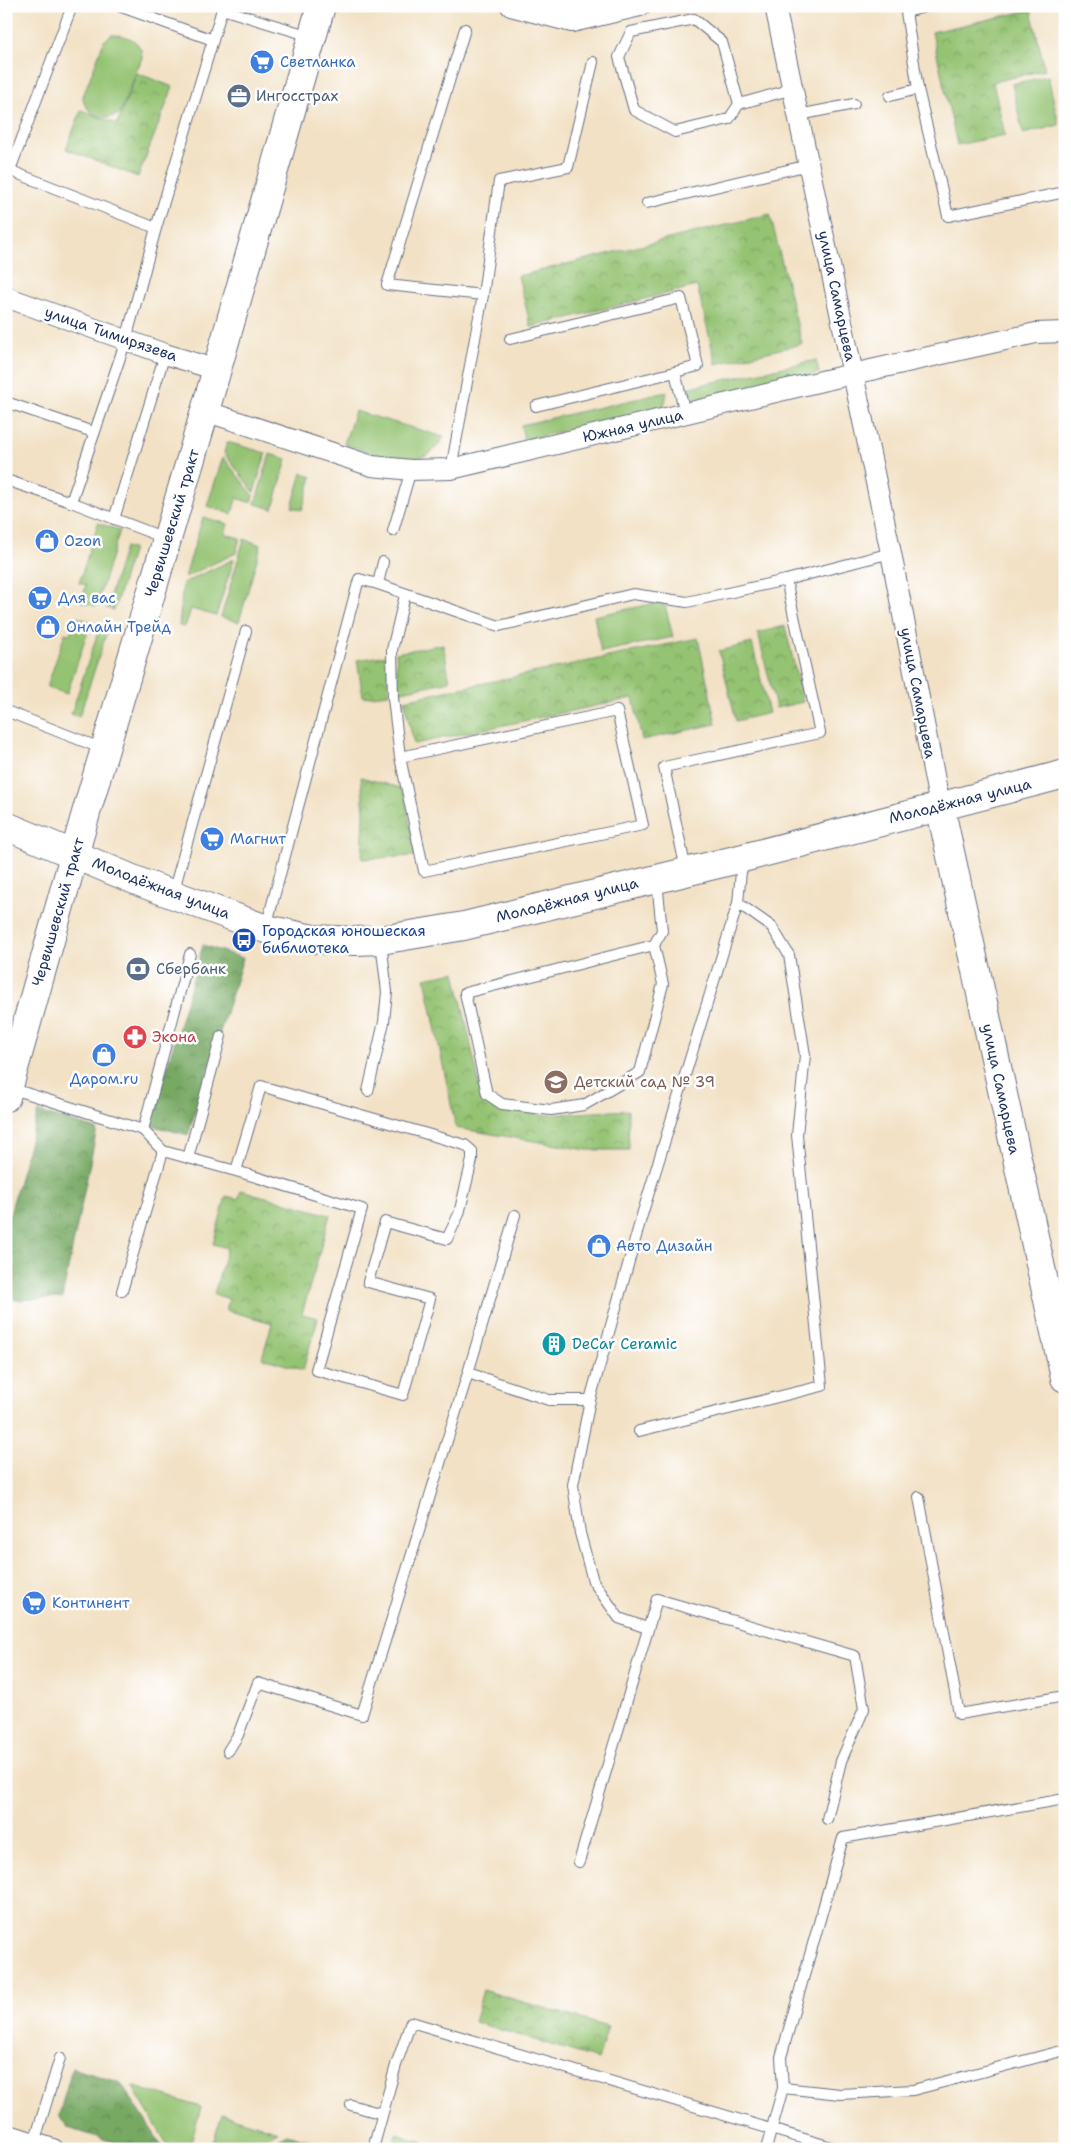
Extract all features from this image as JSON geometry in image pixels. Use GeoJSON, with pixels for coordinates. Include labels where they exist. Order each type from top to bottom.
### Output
{"type":"FeatureCollection","features":[{"type":"Feature","properties":{"kind":"street","name":"Червишевский тракт"},"geometry":{"type":"LineString","coordinates":[[8,1093],[74,854],[217,370],[321,6]]}},
{"type":"Feature","properties":{"kind":"street"},"geometry":{"type":"LineString","coordinates":[[522,8],[572,22],[640,6]]}},
{"type":"Feature","properties":{"kind":"street","name":"улица Самарцева"},"geometry":{"type":"LineString","coordinates":[[775,6],[854,373],[940,806],[1065,1378]]}},
{"type":"Feature","properties":{"kind":"street","name":"улица Тимирязева"},"geometry":{"type":"LineString","coordinates":[[6,297],[165,354],[217,370]]}},
{"type":"Feature","properties":{"kind":"street","name":"Южная улица"},"geometry":{"type":"LineString","coordinates":[[205,411],[372,466],[411,470],[451,469],[854,373],[1036,334],[1065,332]]}},
{"type":"Feature","properties":{"kind":"street","name":"Молодёжная улица"},"geometry":{"type":"LineString","coordinates":[[6,826],[116,873],[266,929],[313,939],[381,940],[464,926],[742,858],[1065,774]]}},
{"type":"Feature","properties":{"kind":"street"},"geometry":{"type":"LineString","coordinates":[[6,2134],[43,2146]]}},
{"type":"Feature","properties":{"kind":"lane"},"geometry":{"type":"LineString","coordinates":[[72,6],[8,170],[156,228]]}},
{"type":"Feature","properties":{"kind":"lane"},"geometry":{"type":"LineString","coordinates":[[119,6],[212,40]]}},
{"type":"Feature","properties":{"kind":"lane"},"geometry":{"type":"LineString","coordinates":[[929,6],[906,12],[918,89],[948,216],[1065,192]]}},
{"type":"Feature","properties":{"kind":"lane"},"geometry":{"type":"LineString","coordinates":[[71,502],[93,432],[126,340],[156,228],[222,9],[312,36]]}},
{"type":"Feature","properties":{"kind":"lane"},"geometry":{"type":"LineString","coordinates":[[738,104],[722,42],[694,19],[631,32],[619,57],[634,110],[675,132],[729,119],[738,104],[793,89]]}},
{"type":"Feature","properties":{"kind":"lane"},"geometry":{"type":"LineString","coordinates":[[465,29],[387,285],[482,295]]}},
{"type":"Feature","properties":{"kind":"lane"},"geometry":{"type":"LineString","coordinates":[[451,469],[482,295],[499,181],[568,167],[593,62]]}},
{"type":"Feature","properties":{"kind":"lane"},"geometry":{"type":"LineString","coordinates":[[890,96],[918,89]]}},
{"type":"Feature","properties":{"kind":"lane"},"geometry":{"type":"LineString","coordinates":[[799,115],[854,104]]}},
{"type":"Feature","properties":{"kind":"lane"},"geometry":{"type":"LineString","coordinates":[[647,203],[809,165]]}},
{"type":"Feature","properties":{"kind":"lane"},"geometry":{"type":"LineString","coordinates":[[510,339],[681,298],[698,366],[536,406]]}},
{"type":"Feature","properties":{"kind":"lane"},"geometry":{"type":"LineString","coordinates":[[114,519],[165,354]]}},
{"type":"Feature","properties":{"kind":"lane"},"geometry":{"type":"LineString","coordinates":[[675,372],[685,413]]}},
{"type":"Feature","properties":{"kind":"lane"},"geometry":{"type":"LineString","coordinates":[[6,402],[93,432]]}},
{"type":"Feature","properties":{"kind":"lane"},"geometry":{"type":"LineString","coordinates":[[394,531],[411,470]]}},
{"type":"Feature","properties":{"kind":"lane"},"geometry":{"type":"LineString","coordinates":[[6,480],[71,502],[167,539]]}},
{"type":"Feature","properties":{"kind":"lane"},"geometry":{"type":"LineString","coordinates":[[266,929],[359,579],[500,626],[633,594],[687,602],[786,580],[891,553]]}},
{"type":"Feature","properties":{"kind":"lane"},"geometry":{"type":"LineString","coordinates":[[378,584],[383,562]]}},
{"type":"Feature","properties":{"kind":"lane"},"geometry":{"type":"LineString","coordinates":[[686,871],[664,767],[820,733],[786,580]]}},
{"type":"Feature","properties":{"kind":"lane"},"geometry":{"type":"LineString","coordinates":[[400,757],[617,711],[643,825],[424,872],[400,757],[393,698],[392,650],[405,595]]}},
{"type":"Feature","properties":{"kind":"lane"},"geometry":{"type":"LineString","coordinates":[[172,894],[246,631]]}},
{"type":"Feature","properties":{"kind":"lane"},"geometry":{"type":"LineString","coordinates":[[6,710],[104,750]]}},
{"type":"Feature","properties":{"kind":"lane"},"geometry":{"type":"LineString","coordinates":[[648,1628],[619,1618],[593,1582],[580,1533],[573,1485],[590,1400],[642,1215],[738,903],[742,858]]}},
{"type":"Feature","properties":{"kind":"lane"},"geometry":{"type":"LineString","coordinates":[[654,945],[465,993],[487,1094],[502,1104],[531,1108],[551,1110],[584,1106],[640,1072],[663,984],[654,945],[662,931],[656,878]]}},
{"type":"Feature","properties":{"kind":"lane"},"geometry":{"type":"LineString","coordinates":[[639,1430],[822,1386],[797,1135],[805,1055],[789,955],[772,927],[738,903]]}},
{"type":"Feature","properties":{"kind":"lane"},"geometry":{"type":"LineString","coordinates":[[368,1092],[384,1022],[387,992],[381,940]]}},
{"type":"Feature","properties":{"kind":"lane"},"geometry":{"type":"LineString","coordinates":[[143,1130],[190,954]]}},
{"type":"Feature","properties":{"kind":"lane"},"geometry":{"type":"LineString","coordinates":[[188,1158],[221,1036]]}},
{"type":"Feature","properties":{"kind":"lane"},"geometry":{"type":"LineString","coordinates":[[8,1093],[143,1130],[162,1151],[362,1209],[316,1370],[403,1395],[430,1299],[368,1282],[385,1222],[448,1239],[459,1214],[472,1160],[472,1151],[465,1145],[260,1086],[236,1171]]}},
{"type":"Feature","properties":{"kind":"lane"},"geometry":{"type":"LineString","coordinates":[[122,1291],[162,1151]]}},
{"type":"Feature","properties":{"kind":"lane"},"geometry":{"type":"LineString","coordinates":[[228,1751],[238,1734],[258,1683],[362,1715],[515,1215]]}},
{"type":"Feature","properties":{"kind":"lane"},"geometry":{"type":"LineString","coordinates":[[468,1373],[549,1400],[590,1400]]}},
{"type":"Feature","properties":{"kind":"lane"},"geometry":{"type":"LineString","coordinates":[[919,1498],[959,1714],[1065,1696]]}},
{"type":"Feature","properties":{"kind":"lane"},"geometry":{"type":"LineString","coordinates":[[578,1862],[657,1599],[854,1656],[864,1710],[841,1761],[827,1818]]}},
{"type":"Feature","properties":{"kind":"lane"},"geometry":{"type":"LineString","coordinates":[[766,2149],[783,2088],[781,2058],[843,1838],[1065,1799]]}},
{"type":"Feature","properties":{"kind":"lane"},"geometry":{"type":"LineString","coordinates":[[373,2149],[396,2065],[411,2022],[838,2149]]}},
{"type":"Feature","properties":{"kind":"lane"},"geometry":{"type":"LineString","coordinates":[[783,2088],[840,2094],[913,2090],[1065,2050]]}},
{"type":"Feature","properties":{"kind":"lane"},"geometry":{"type":"LineString","coordinates":[[43,2146],[60,2058]]}},
{"type":"Feature","properties":{"kind":"lane"},"geometry":{"type":"LineString","coordinates":[[351,2105],[382,2114]]}},
{"type":"Feature","properties":{"kind":"green space"},"geometry":{"type":"Polygon","coordinates":[[[1031,10],[1045,70],[993,82],[1005,135],[957,145],[932,32],[1031,10]]]}},
{"type":"Feature","properties":{"kind":"green space"},"geometry":{"type":"Polygon","coordinates":[[[111,35],[128,37],[133,40],[140,47],[142,58],[120,113],[114,116],[102,117],[87,108],[83,96],[104,41],[111,35]]]}},
{"type":"Feature","properties":{"kind":"green space"},"geometry":{"type":"Polygon","coordinates":[[[137,73],[173,87],[138,177],[66,149],[81,110],[117,124],[137,73]]]}},
{"type":"Feature","properties":{"kind":"green space"},"geometry":{"type":"Polygon","coordinates":[[[1048,76],[1059,125],[1023,134],[1012,84],[1048,76]]]}},
{"type":"Feature","properties":{"kind":"green space"},"geometry":{"type":"Polygon","coordinates":[[[770,214],[802,344],[716,364],[697,286],[531,327],[518,276],[770,214]]]}},
{"type":"Feature","properties":{"kind":"green space"},"geometry":{"type":"Polygon","coordinates":[[[816,360],[819,373],[695,401],[686,388],[816,360]]]}},
{"type":"Feature","properties":{"kind":"green space"},"geometry":{"type":"Polygon","coordinates":[[[667,392],[664,408],[524,440],[521,425],[667,392]]]}},
{"type":"Feature","properties":{"kind":"green space"},"geometry":{"type":"Polygon","coordinates":[[[355,411],[444,437],[434,449],[423,456],[411,459],[398,459],[371,453],[344,444],[355,411]]]}},
{"type":"Feature","properties":{"kind":"green space"},"geometry":{"type":"Polygon","coordinates":[[[227,442],[266,453],[254,492],[224,453],[227,442]]]}},
{"type":"Feature","properties":{"kind":"green space"},"geometry":{"type":"Polygon","coordinates":[[[270,454],[287,459],[273,509],[255,504],[270,454]]]}},
{"type":"Feature","properties":{"kind":"green space"},"geometry":{"type":"Polygon","coordinates":[[[223,457],[253,495],[251,503],[237,498],[232,514],[207,506],[223,457]]]}},
{"type":"Feature","properties":{"kind":"green space"},"geometry":{"type":"Polygon","coordinates":[[[302,473],[312,477],[302,510],[292,507],[302,473]]]}},
{"type":"Feature","properties":{"kind":"green space"},"geometry":{"type":"Polygon","coordinates":[[[203,517],[228,524],[225,534],[240,538],[236,553],[185,577],[203,517]]]}},
{"type":"Feature","properties":{"kind":"green space"},"geometry":{"type":"Polygon","coordinates":[[[98,523],[120,530],[96,606],[81,602],[86,585],[79,583],[98,523]]]}},
{"type":"Feature","properties":{"kind":"green space"},"geometry":{"type":"Polygon","coordinates":[[[244,539],[261,545],[239,622],[221,617],[244,539]]]}},
{"type":"Feature","properties":{"kind":"green space"},"geometry":{"type":"Polygon","coordinates":[[[125,547],[133,549],[114,610],[106,608],[125,547]]]}},
{"type":"Feature","properties":{"kind":"green space"},"geometry":{"type":"Polygon","coordinates":[[[234,559],[216,616],[191,609],[185,627],[179,626],[183,583],[234,559]]]}},
{"type":"Feature","properties":{"kind":"green space"},"geometry":{"type":"Polygon","coordinates":[[[657,603],[665,605],[673,637],[601,652],[594,616],[657,603]]]}},
{"type":"Feature","properties":{"kind":"green space"},"geometry":{"type":"Polygon","coordinates":[[[76,617],[91,622],[67,694],[47,687],[65,633],[70,634],[76,617]]]}},
{"type":"Feature","properties":{"kind":"green space"},"geometry":{"type":"Polygon","coordinates":[[[100,626],[108,629],[79,717],[71,714],[100,626]]]}},
{"type":"Feature","properties":{"kind":"green space"},"geometry":{"type":"Polygon","coordinates":[[[785,626],[803,702],[776,708],[758,633],[785,626]]]}},
{"type":"Feature","properties":{"kind":"green space"},"geometry":{"type":"Polygon","coordinates":[[[698,638],[716,724],[642,740],[633,698],[414,744],[404,700],[698,638]]]}},
{"type":"Feature","properties":{"kind":"green space"},"geometry":{"type":"Polygon","coordinates":[[[752,643],[769,713],[736,721],[719,651],[752,643]]]}},
{"type":"Feature","properties":{"kind":"green space"},"geometry":{"type":"Polygon","coordinates":[[[443,644],[450,681],[398,692],[396,653],[443,644]]]}},
{"type":"Feature","properties":{"kind":"green space"},"geometry":{"type":"Polygon","coordinates":[[[388,655],[389,694],[363,697],[357,660],[388,655]]]}},
{"type":"Feature","properties":{"kind":"green space"},"geometry":{"type":"Polygon","coordinates":[[[361,777],[404,789],[415,856],[362,859],[364,812],[361,777]]]}},
{"type":"Feature","properties":{"kind":"green space"},"geometry":{"type":"Polygon","coordinates":[[[203,945],[243,958],[188,1135],[150,1125],[203,945]]]}},
{"type":"Feature","properties":{"kind":"green space"},"geometry":{"type":"Polygon","coordinates":[[[455,972],[482,1096],[497,1108],[545,1115],[628,1110],[629,1150],[587,1150],[456,1128],[425,978],[455,972]]]}},
{"type":"Feature","properties":{"kind":"green space"},"geometry":{"type":"Polygon","coordinates":[[[38,1112],[97,1129],[62,1298],[14,1300],[6,1296],[6,1228],[38,1112]]]}},
{"type":"Feature","properties":{"kind":"green space"},"geometry":{"type":"Polygon","coordinates":[[[241,1190],[330,1215],[302,1314],[318,1318],[303,1370],[262,1358],[272,1323],[226,1310],[229,1299],[214,1294],[227,1248],[213,1244],[226,1196],[238,1199],[241,1190]]]}},
{"type":"Feature","properties":{"kind":"green space"},"geometry":{"type":"Polygon","coordinates":[[[483,1990],[608,2027],[598,2059],[474,2022],[483,1990]]]}},
{"type":"Feature","properties":{"kind":"green space"},"geometry":{"type":"Polygon","coordinates":[[[72,2068],[121,2083],[164,2149],[137,2149],[68,2128],[59,2115],[72,2068]]]}},
{"type":"Feature","properties":{"kind":"green space"},"geometry":{"type":"Polygon","coordinates":[[[132,2086],[201,2107],[189,2149],[170,2149],[132,2086]]]}},
{"type":"Feature","properties":{"kind":"green space"},"geometry":{"type":"Polygon","coordinates":[[[222,2114],[278,2131],[241,2149],[211,2149],[222,2114]]]}},
{"type":"Feature","properties":{"kind":"green space"},"geometry":{"type":"Polygon","coordinates":[[[287,2134],[338,2149],[257,2149],[287,2134]]]}},
{"type":"Feature","properties":{"kind":"green space"},"geometry":{"type":"Polygon","coordinates":[[[396,2134],[423,2142],[421,2149],[392,2147],[396,2134]]]}},
{"type":"Feature","properties":{"kind":"place","name":"Светланка"},"geometry":{"type":"Point","coordinates":[262,62]}},
{"type":"Feature","properties":{"kind":"place","name":"Ингосстрах"},"geometry":{"type":"Point","coordinates":[239,96]}},
{"type":"Feature","properties":{"kind":"place","name":"Ozon"},"geometry":{"type":"Point","coordinates":[47,541]}},
{"type":"Feature","properties":{"kind":"place","name":"Для вас"},"geometry":{"type":"Point","coordinates":[40,598]}},
{"type":"Feature","properties":{"kind":"place","name":"Онлайн Трейд"},"geometry":{"type":"Point","coordinates":[48,627]}},
{"type":"Feature","properties":{"kind":"place","name":"Магнит"},"geometry":{"type":"Point","coordinates":[212,839]}},
{"type":"Feature","properties":{"kind":"place","name":"Городская юношеская библиотека"},"geometry":{"type":"Point","coordinates":[244,940]}},
{"type":"Feature","properties":{"kind":"place","name":"Сбербанк"},"geometry":{"type":"Point","coordinates":[138,969]}},
{"type":"Feature","properties":{"kind":"place","name":"Экона"},"geometry":{"type":"Point","coordinates":[135,1037]}},
{"type":"Feature","properties":{"kind":"place","name":"Даром.ru"},"geometry":{"type":"Point","coordinates":[104,1055]}},
{"type":"Feature","properties":{"kind":"place","name":"Детский сад № 39"},"geometry":{"type":"Point","coordinates":[556,1082]}},
{"type":"Feature","properties":{"kind":"place","name":"Авто Дизайн"},"geometry":{"type":"Point","coordinates":[599,1246]}},
{"type":"Feature","properties":{"kind":"place","name":"DeCar Ceramic"},"geometry":{"type":"Point","coordinates":[554,1344]}},
{"type":"Feature","properties":{"kind":"place","name":"Континент"},"geometry":{"type":"Point","coordinates":[34,1603]}}]}
